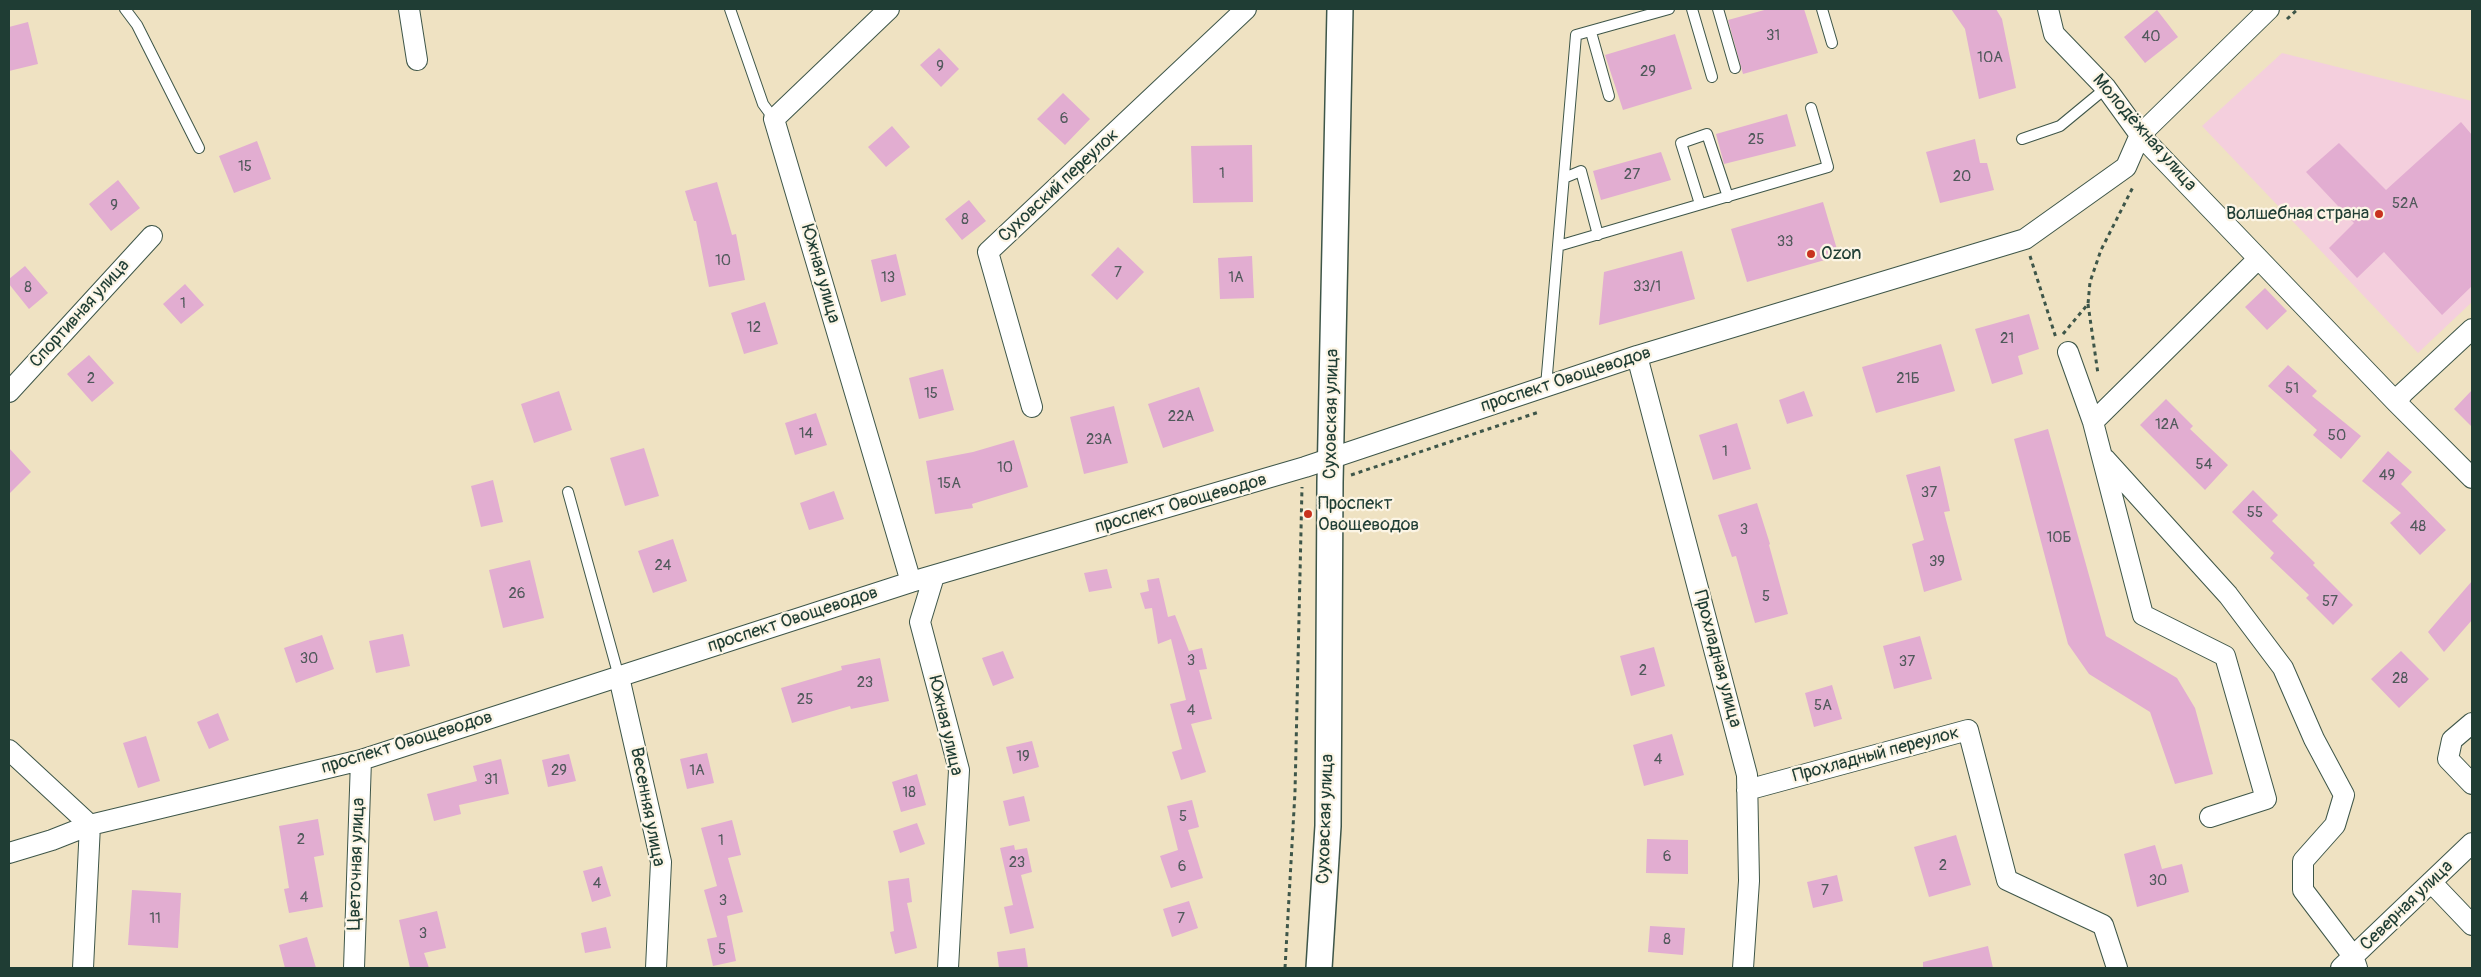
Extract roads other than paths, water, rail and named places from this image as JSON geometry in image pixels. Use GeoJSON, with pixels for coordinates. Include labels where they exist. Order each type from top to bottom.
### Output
{"type":"FeatureCollection","features":[{"type":"Feature","properties":{"kind":"street"},"geometry":{"type":"LineString","coordinates":[[408,9],[417,60]]}},
{"type":"Feature","properties":{"kind":"street"},"geometry":{"type":"LineString","coordinates":[[774,119],[889,9]]}},
{"type":"Feature","properties":{"kind":"street","name":"Суховский переулок"},"geometry":{"type":"LineString","coordinates":[[1032,407],[988,252],[1246,9]]}},
{"type":"Feature","properties":{"kind":"street","name":"Суховская улица"},"geometry":{"type":"LineString","coordinates":[[1319,968],[1328,826],[1331,459],[1340,9]]}},
{"type":"Feature","properties":{"kind":"street","name":"Молодёжная улица"},"geometry":{"type":"LineString","coordinates":[[2048,9],[2054,34],[2106,88],[2140,135],[2396,402],[2472,478]]}},
{"type":"Feature","properties":{"kind":"street","name":"проспект Овощеводов"},"geometry":{"type":"LineString","coordinates":[[9,853],[90,825],[361,760],[911,582],[1331,459],[1637,356],[2025,239],[2126,166],[2140,135],[2276,15]]}},
{"type":"Feature","properties":{"kind":"street","name":"Южная улица"},"geometry":{"type":"LineString","coordinates":[[774,119],[911,582]]}},
{"type":"Feature","properties":{"kind":"street","name":"Спортивная улица"},"geometry":{"type":"LineString","coordinates":[[9,392],[152,236]]}},
{"type":"Feature","properties":{"kind":"street"},"geometry":{"type":"LineString","coordinates":[[2093,422],[2258,259]]}},
{"type":"Feature","properties":{"kind":"street"},"geometry":{"type":"LineString","coordinates":[[2396,402],[2403,393],[2472,329]]}},
{"type":"Feature","properties":{"kind":"street"},"geometry":{"type":"LineString","coordinates":[[2068,352],[2093,422],[2103,457],[2143,615],[2225,656],[2266,799],[2210,817]]}},
{"type":"Feature","properties":{"kind":"street","name":"Прохладная улица"},"geometry":{"type":"LineString","coordinates":[[1637,356],[1747,775],[1749,881],[1743,968]]}},
{"type":"Feature","properties":{"kind":"street"},"geometry":{"type":"LineString","coordinates":[[2103,457],[2228,595],[2283,668],[2314,739],[2344,796],[2335,825],[2303,860],[2303,890],[2350,964]]}},
{"type":"Feature","properties":{"kind":"street","name":"Южная улица"},"geometry":{"type":"LineString","coordinates":[[934,576],[920,622],[959,770],[948,968]]}},
{"type":"Feature","properties":{"kind":"street","name":"Весенняя улица"},"geometry":{"type":"LineString","coordinates":[[619,677],[661,862],[656,968]]}},
{"type":"Feature","properties":{"kind":"street"},"geometry":{"type":"LineString","coordinates":[[2472,723],[2452,740],[2448,760],[2472,784]]}},
{"type":"Feature","properties":{"kind":"street","name":"Прохладный переулок"},"geometry":{"type":"LineString","coordinates":[[1748,790],[1968,730],[2007,880],[2103,925],[2118,968]]}},
{"type":"Feature","properties":{"kind":"street"},"geometry":{"type":"LineString","coordinates":[[9,750],[90,825],[82,968]]}},
{"type":"Feature","properties":{"kind":"street","name":"Цветочная улица"},"geometry":{"type":"LineString","coordinates":[[354,968],[361,760]]}},
{"type":"Feature","properties":{"kind":"street","name":"Северная улица"},"geometry":{"type":"LineString","coordinates":[[2350,964],[2472,843]]}},
{"type":"Feature","properties":{"kind":"street"},"geometry":{"type":"LineString","coordinates":[[2431,882],[2472,925]]}},
{"type":"Feature","properties":{"kind":"lane"},"geometry":{"type":"LineString","coordinates":[[125,9],[137,25],[199,148]]}},
{"type":"Feature","properties":{"kind":"lane"},"geometry":{"type":"LineString","coordinates":[[730,9],[763,104],[774,119]]}},
{"type":"Feature","properties":{"kind":"lane"},"geometry":{"type":"LineString","coordinates":[[1546,386],[1576,35],[1669,9]]}},
{"type":"Feature","properties":{"kind":"lane"},"geometry":{"type":"LineString","coordinates":[[1692,9],[1712,77]]}},
{"type":"Feature","properties":{"kind":"lane"},"geometry":{"type":"LineString","coordinates":[[1718,9],[1735,68]]}},
{"type":"Feature","properties":{"kind":"lane"},"geometry":{"type":"LineString","coordinates":[[1822,9],[1832,43]]}},
{"type":"Feature","properties":{"kind":"lane"},"geometry":{"type":"LineString","coordinates":[[1591,32],[1609,96]]}},
{"type":"Feature","properties":{"kind":"lane"},"geometry":{"type":"LineString","coordinates":[[2022,139],[2060,126],[2106,88]]}},
{"type":"Feature","properties":{"kind":"lane"},"geometry":{"type":"LineString","coordinates":[[1558,246],[1828,167],[1811,108]]}},
{"type":"Feature","properties":{"kind":"lane"},"geometry":{"type":"LineString","coordinates":[[1700,204],[1681,143],[1707,134],[1728,197]]}},
{"type":"Feature","properties":{"kind":"lane"},"geometry":{"type":"LineString","coordinates":[[1564,178],[1580,171],[1598,235]]}},
{"type":"Feature","properties":{"kind":"lane"},"geometry":{"type":"LineString","coordinates":[[568,492],[619,677]]}},
{"type":"Feature","properties":{"kind":"place","name":"Волшебная страна"},"geometry":{"type":"Point","coordinates":[2379,214]}},
{"type":"Feature","properties":{"kind":"place","name":"Ozon"},"geometry":{"type":"Point","coordinates":[1811,254]}},
{"type":"Feature","properties":{"kind":"place","name":"Проспект Овощеводов"},"geometry":{"type":"Point","coordinates":[1308,514]}}]}
